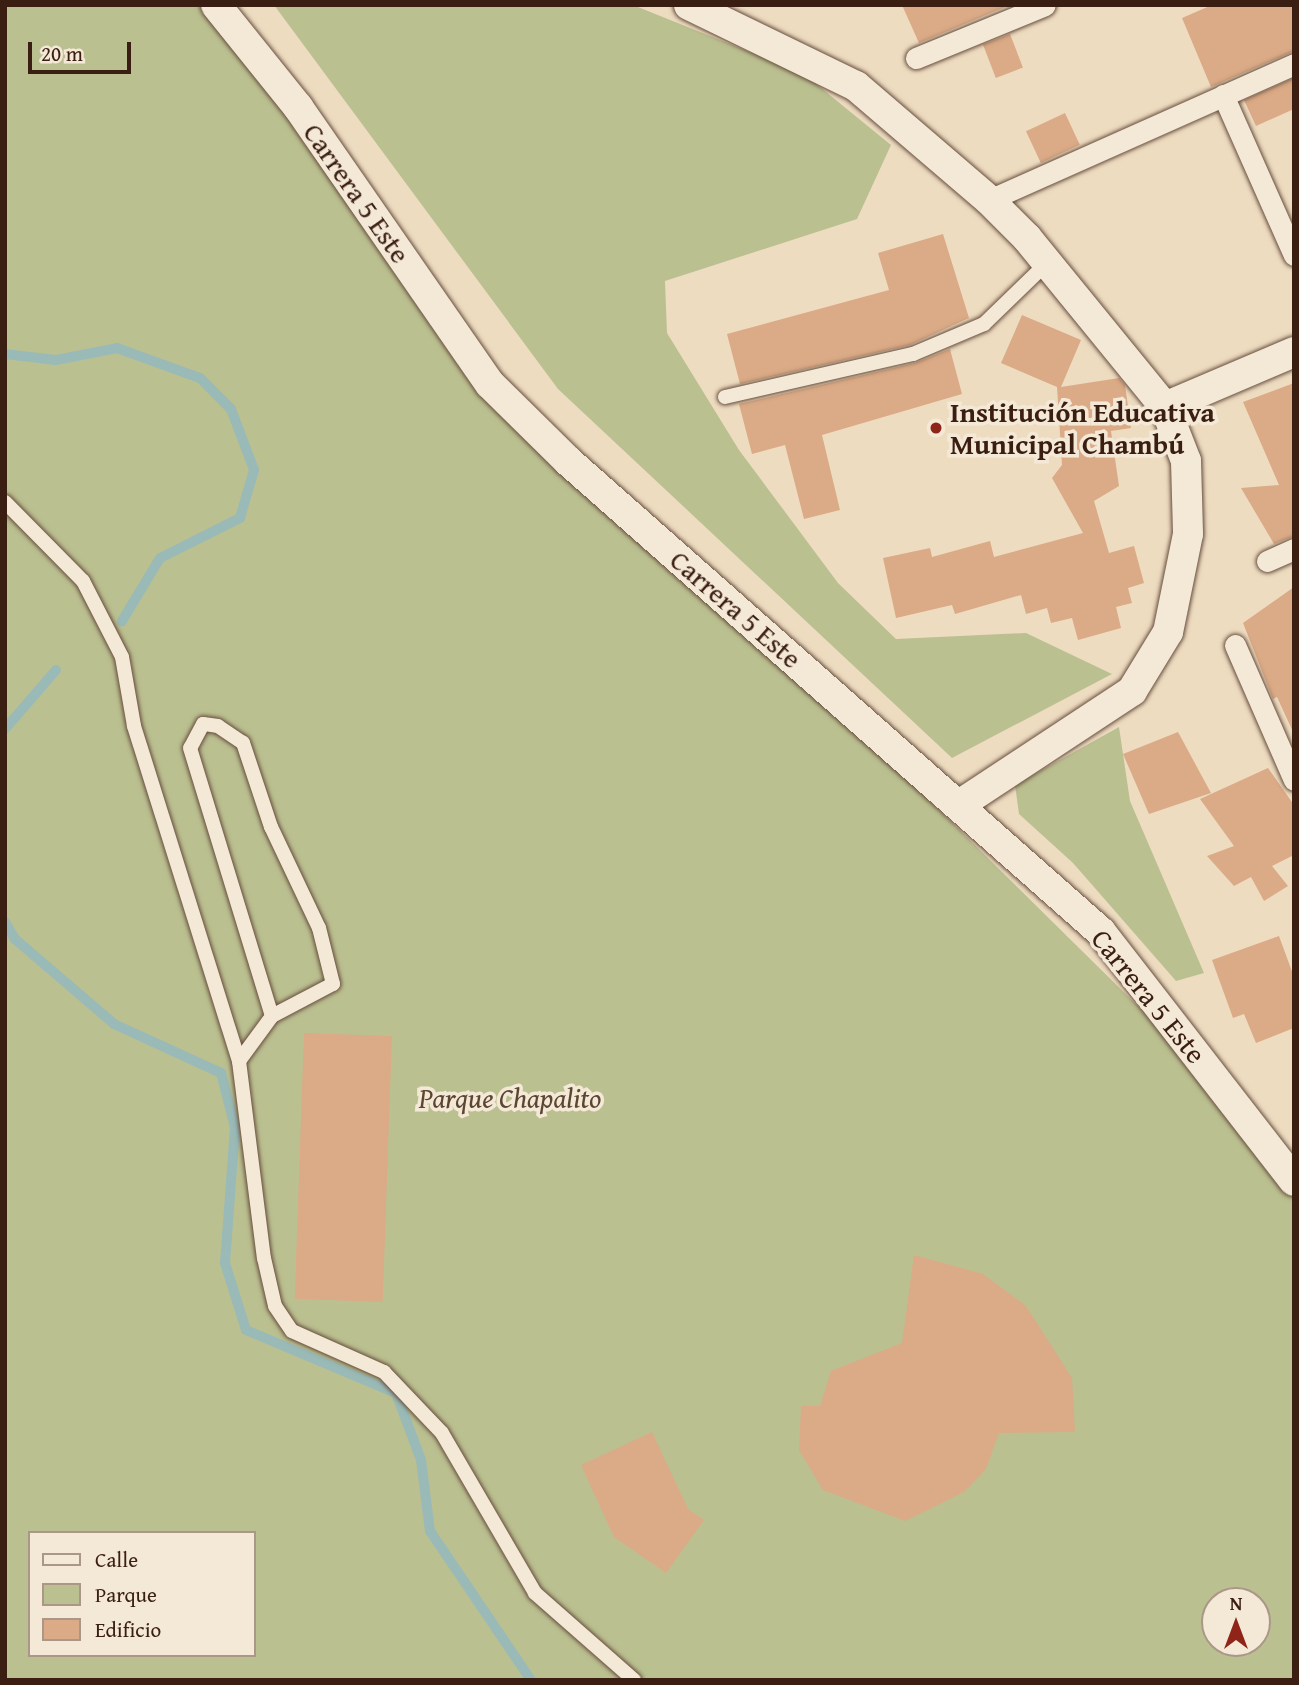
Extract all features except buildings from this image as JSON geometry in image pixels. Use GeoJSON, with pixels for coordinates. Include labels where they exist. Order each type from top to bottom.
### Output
{"type":"FeatureCollection","features":[{"type":"Feature","properties":{"kind":"street","name":"Carrera 5 Este"},"geometry":{"type":"LineString","coordinates":[[216,5],[298,107],[490,384],[589,479],[962,803],[1101,932],[1281,1141],[1294,1181]]}},
{"type":"Feature","properties":{"kind":"street"},"geometry":{"type":"LineString","coordinates":[[689,5],[856,86],[989,200],[1048,263],[1165,407],[1186,461],[1188,534],[1168,632],[1132,691],[962,803]]}},
{"type":"Feature","properties":{"kind":"street"},"geometry":{"type":"LineString","coordinates":[[916,58],[1045,5]]}},
{"type":"Feature","properties":{"kind":"street"},"geometry":{"type":"LineString","coordinates":[[989,200],[1294,64]]}},
{"type":"Feature","properties":{"kind":"street"},"geometry":{"type":"LineString","coordinates":[[1223,95],[1294,255]]}},
{"type":"Feature","properties":{"kind":"street"},"geometry":{"type":"LineString","coordinates":[[1165,407],[1294,352]]}},
{"type":"Feature","properties":{"kind":"street"},"geometry":{"type":"LineString","coordinates":[[1267,561],[1294,549]]}},
{"type":"Feature","properties":{"kind":"street"},"geometry":{"type":"LineString","coordinates":[[1235,645],[1294,780]]}},
{"type":"Feature","properties":{"kind":"lane"},"geometry":{"type":"LineString","coordinates":[[725,397],[913,354],[984,324],[1048,263]]}},
{"type":"Feature","properties":{"kind":"lane"},"geometry":{"type":"LineString","coordinates":[[5,502],[83,580],[122,657],[134,726],[239,1061],[264,1258],[275,1306],[292,1331],[384,1372],[442,1433],[536,1593],[634,1680]]}},
{"type":"Feature","properties":{"kind":"lane"},"geometry":{"type":"LineString","coordinates":[[239,1061],[272,1016],[333,984],[319,928],[271,827],[243,743],[218,726],[202,724],[190,748],[272,1016]]}},
{"type":"Feature","properties":{"kind":"green space","name":"Parque Chapalito"},"geometry":{"type":"Polygon","coordinates":[[[5,5],[202,5],[554,454],[915,786],[1154,1022],[1294,1197],[1294,1680],[5,1680],[5,5]]]}},
{"type":"Feature","properties":{"kind":"green space"},"geometry":{"type":"Polygon","coordinates":[[[274,5],[633,5],[804,74],[891,145],[857,219],[665,281],[667,333],[739,450],[838,583],[896,639],[1026,633],[1112,674],[952,758],[558,389],[274,5]]]}},
{"type":"Feature","properties":{"kind":"green space"},"geometry":{"type":"Polygon","coordinates":[[[1119,727],[1130,801],[1204,973],[1176,981],[1073,863],[1019,814],[1015,785],[1119,727]]]}},
{"type":"Feature","properties":{"kind":"waterway"},"geometry":{"type":"LineString","coordinates":[[5,354],[56,360],[117,348],[200,378],[231,409],[254,470],[240,518],[160,558],[122,621]]}},
{"type":"Feature","properties":{"kind":"waterway"},"geometry":{"type":"LineString","coordinates":[[5,729],[56,670]]}},
{"type":"Feature","properties":{"kind":"waterway"},"geometry":{"type":"LineString","coordinates":[[5,922],[15,939],[114,1024],[221,1073],[235,1127],[225,1263],[246,1330],[396,1393],[421,1460],[430,1531],[531,1680]]}},
{"type":"Feature","properties":{"kind":"place","name":"Institución Educativa Municipal Chambú"},"geometry":{"type":"Point","coordinates":[936,428]}}]}
